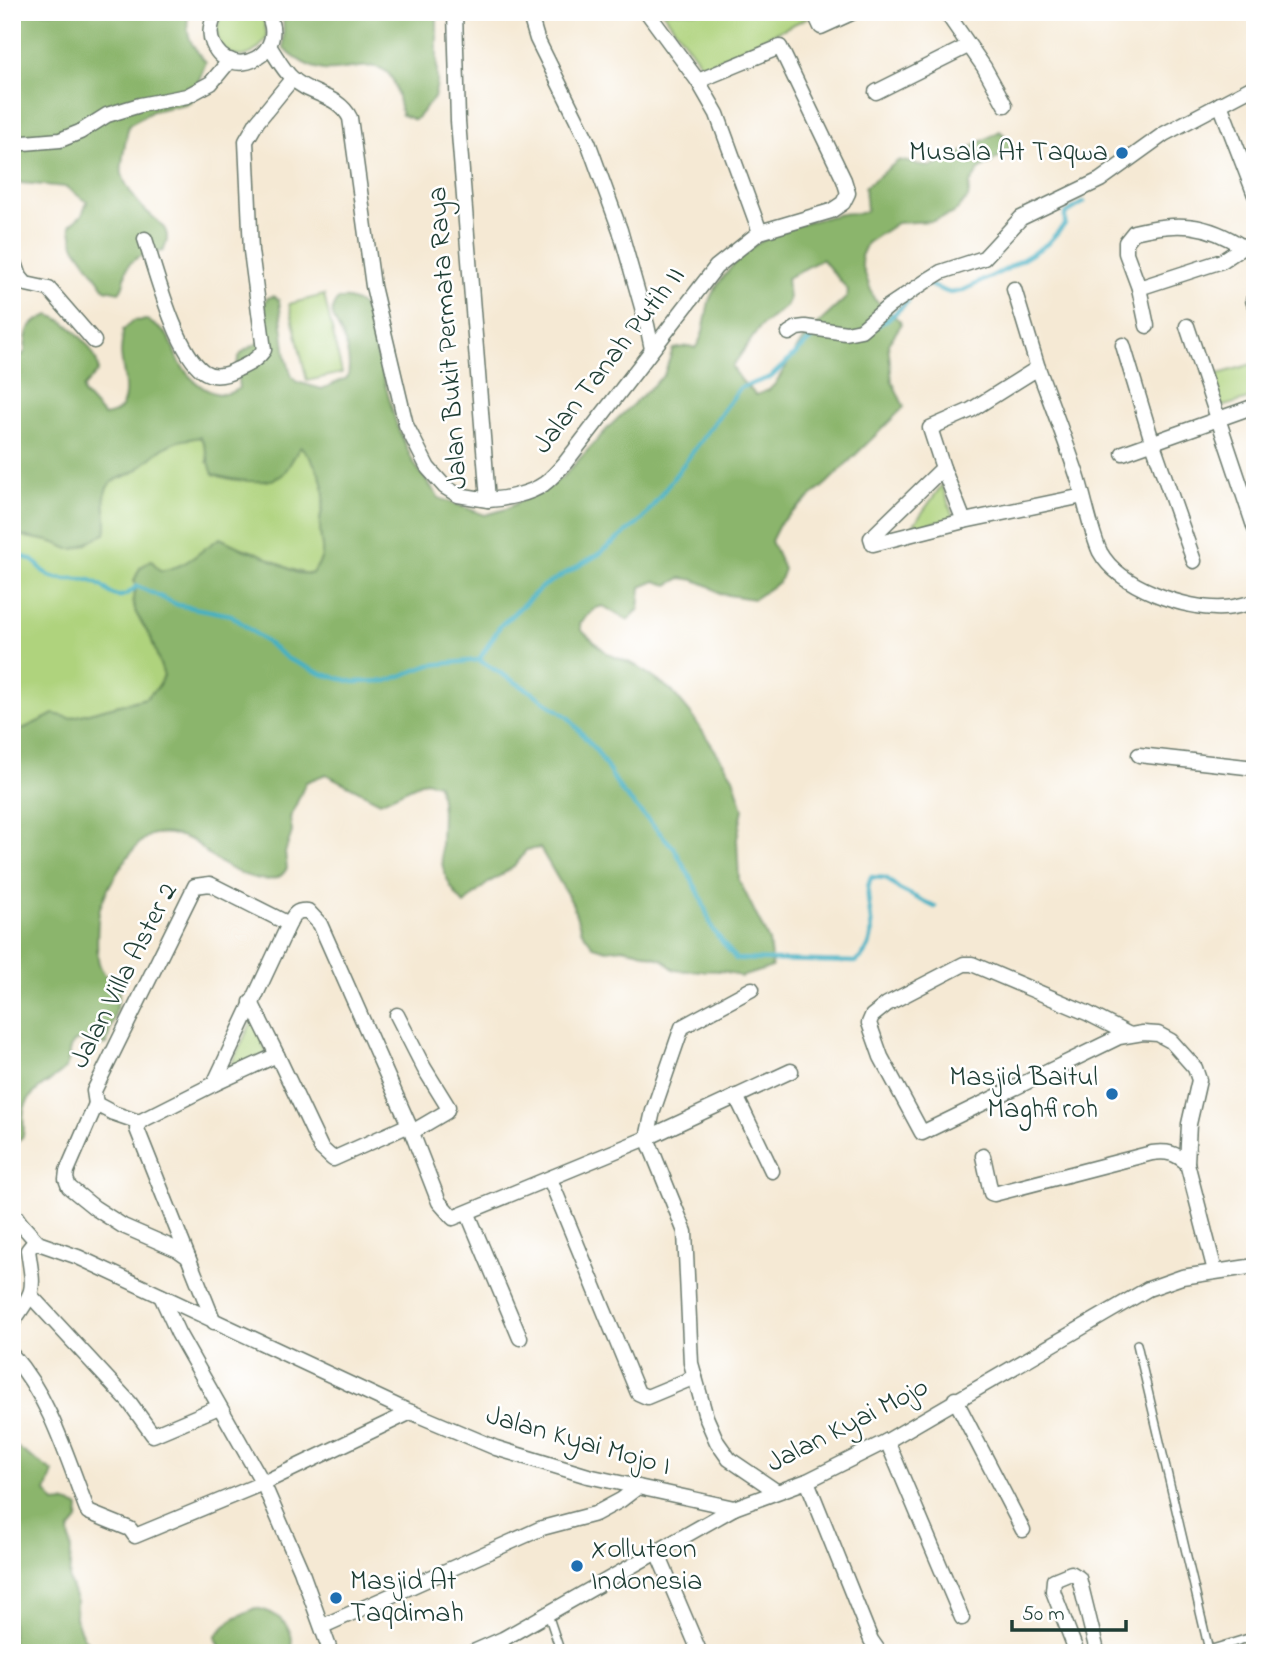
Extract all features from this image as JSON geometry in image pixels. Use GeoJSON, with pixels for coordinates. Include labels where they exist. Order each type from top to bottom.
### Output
{"type":"FeatureCollection","features":[{"type":"Feature","properties":{"kind":"street"},"geometry":{"type":"LineString","coordinates":[[217,12],[211,27],[211,39],[220,54],[238,62],[252,61],[260,57],[269,46],[273,29],[266,12]]}},
{"type":"Feature","properties":{"kind":"street","name":"Jalan Bukit Permata Raya"},"geometry":{"type":"LineString","coordinates":[[269,46],[292,79],[337,102],[345,108],[350,118],[373,286],[406,425],[428,468],[445,487],[458,495],[488,500],[458,121],[456,12]]}},
{"type":"Feature","properties":{"kind":"street"},"geometry":{"type":"LineString","coordinates":[[529,12],[537,39],[588,142],[611,205],[636,285],[652,349]]}},
{"type":"Feature","properties":{"kind":"street"},"geometry":{"type":"LineString","coordinates":[[647,12],[698,81],[725,132],[760,232],[831,211],[843,203],[848,192],[844,180],[779,47],[698,81]]}},
{"type":"Feature","properties":{"kind":"street"},"geometry":{"type":"LineString","coordinates":[[814,12],[821,27],[854,12]]}},
{"type":"Feature","properties":{"kind":"street"},"geometry":{"type":"LineString","coordinates":[[946,12],[984,67],[1005,105]]}},
{"type":"Feature","properties":{"kind":"street"},"geometry":{"type":"LineString","coordinates":[[876,92],[968,46]]}},
{"type":"Feature","properties":{"kind":"street"},"geometry":{"type":"LineString","coordinates":[[12,144],[60,140],[80,132],[107,115],[140,105],[187,96],[211,83],[230,60]]}},
{"type":"Feature","properties":{"kind":"street"},"geometry":{"type":"LineString","coordinates":[[145,239],[175,325],[186,350],[197,365],[203,371],[220,376],[230,374],[257,358],[264,350],[251,251],[246,141],[257,122],[292,79]]}},
{"type":"Feature","properties":{"kind":"street"},"geometry":{"type":"LineString","coordinates":[[789,333],[805,327],[846,334],[861,330],[889,306],[941,272],[984,258],[1021,218],[1100,180],[1164,134],[1255,86]]}},
{"type":"Feature","properties":{"kind":"street"},"geometry":{"type":"LineString","coordinates":[[1220,104],[1255,195]]}},
{"type":"Feature","properties":{"kind":"street"},"geometry":{"type":"LineString","coordinates":[[1147,326],[1139,288],[1126,253],[1126,242],[1134,232],[1184,225],[1224,235],[1249,247]]}},
{"type":"Feature","properties":{"kind":"street","name":"Jalan Tanah Putih II"},"geometry":{"type":"LineString","coordinates":[[488,500],[502,499],[544,483],[565,463],[707,276],[760,232]]}},
{"type":"Feature","properties":{"kind":"street"},"geometry":{"type":"LineString","coordinates":[[1139,288],[1222,261],[1249,247]]}},
{"type":"Feature","properties":{"kind":"street"},"geometry":{"type":"LineString","coordinates":[[12,254],[20,277],[26,284],[49,289],[94,341]]}},
{"type":"Feature","properties":{"kind":"street"},"geometry":{"type":"LineString","coordinates":[[1014,289],[1101,552],[1114,569],[1132,582],[1173,602],[1198,608],[1225,608],[1255,602]]}},
{"type":"Feature","properties":{"kind":"street"},"geometry":{"type":"LineString","coordinates":[[1187,326],[1255,528]]}},
{"type":"Feature","properties":{"kind":"street"},"geometry":{"type":"LineString","coordinates":[[1123,345],[1152,442],[1194,561]]}},
{"type":"Feature","properties":{"kind":"street"},"geometry":{"type":"LineString","coordinates":[[964,522],[930,428],[971,410],[1038,368]]}},
{"type":"Feature","properties":{"kind":"street"},"geometry":{"type":"LineString","coordinates":[[1123,453],[1255,406]]}},
{"type":"Feature","properties":{"kind":"street"},"geometry":{"type":"LineString","coordinates":[[943,468],[871,538],[873,544],[1083,496]]}},
{"type":"Feature","properties":{"kind":"street"},"geometry":{"type":"LineString","coordinates":[[1139,755],[1255,768]]}},
{"type":"Feature","properties":{"kind":"street","name":"Jalan Villa Aster 2"},"geometry":{"type":"LineString","coordinates":[[188,1257],[123,1226],[95,1208],[69,1187],[67,1171],[96,1104],[94,1091],[195,886],[210,884],[289,924]]}},
{"type":"Feature","properties":{"kind":"street"},"geometry":{"type":"LineString","coordinates":[[214,1084],[294,914],[302,911],[308,911],[320,924],[411,1128],[442,1208],[453,1218],[647,1138],[791,1071]]}},
{"type":"Feature","properties":{"kind":"street"},"geometry":{"type":"LineString","coordinates":[[1130,1035],[1087,1013],[972,964],[964,964],[887,1004],[872,1016],[869,1023],[881,1057],[922,1133],[1119,1037],[1150,1033],[1164,1037],[1188,1058],[1199,1080],[1189,1124],[1187,1163],[1215,1271]]}},
{"type":"Feature","properties":{"kind":"street"},"geometry":{"type":"LineString","coordinates":[[752,989],[681,1027],[653,1111],[647,1138],[685,1233],[691,1363],[706,1417],[724,1454],[776,1491]]}},
{"type":"Feature","properties":{"kind":"street"},"geometry":{"type":"LineString","coordinates":[[251,1002],[321,1148],[330,1158],[411,1128],[446,1112],[449,1107],[397,1015]]}},
{"type":"Feature","properties":{"kind":"street"},"geometry":{"type":"LineString","coordinates":[[214,1322],[136,1129],[139,1122],[277,1055]]}},
{"type":"Feature","properties":{"kind":"street"},"geometry":{"type":"LineString","coordinates":[[736,1096],[772,1171]]}},
{"type":"Feature","properties":{"kind":"street","name":"Jalan Villa Aster 2"},"geometry":{"type":"LineString","coordinates":[[96,1104],[139,1122]]}},
{"type":"Feature","properties":{"kind":"street"},"geometry":{"type":"LineString","coordinates":[[983,1156],[991,1193],[994,1195],[1152,1153],[1172,1152],[1187,1163]]}},
{"type":"Feature","properties":{"kind":"street"},"geometry":{"type":"LineString","coordinates":[[550,1179],[638,1393],[647,1397],[695,1377]]}},
{"type":"Feature","properties":{"kind":"street"},"geometry":{"type":"LineString","coordinates":[[12,1211],[38,1243],[28,1250],[33,1284],[31,1296],[12,1323]]}},
{"type":"Feature","properties":{"kind":"street"},"geometry":{"type":"LineString","coordinates":[[468,1214],[520,1338]]}},
{"type":"Feature","properties":{"kind":"street","name":"Jalan Kyai Mojo I"},"geometry":{"type":"LineString","coordinates":[[38,1243],[78,1257],[214,1322],[496,1448],[588,1476],[734,1508]]}},
{"type":"Feature","properties":{"kind":"street","name":"Jalan Kyai Mojo"},"geometry":{"type":"LineString","coordinates":[[471,1653],[505,1646],[548,1614],[734,1508],[807,1481],[887,1441],[1148,1289],[1182,1277],[1255,1266]]}},
{"type":"Feature","properties":{"kind":"street"},"geometry":{"type":"LineString","coordinates":[[31,1296],[130,1403],[153,1436],[219,1407]]}},
{"type":"Feature","properties":{"kind":"street"},"geometry":{"type":"LineString","coordinates":[[161,1297],[263,1483],[323,1626],[331,1653]]}},
{"type":"Feature","properties":{"kind":"street"},"geometry":{"type":"LineString","coordinates":[[12,1355],[30,1375],[60,1438],[88,1512],[130,1529],[135,1536],[263,1483],[411,1412]]}},
{"type":"Feature","properties":{"kind":"street"},"geometry":{"type":"LineString","coordinates":[[956,1399],[1023,1530]]}},
{"type":"Feature","properties":{"kind":"street"},"geometry":{"type":"LineString","coordinates":[[887,1441],[962,1618]]}},
{"type":"Feature","properties":{"kind":"street"},"geometry":{"type":"LineString","coordinates":[[807,1481],[871,1640],[880,1653]]}},
{"type":"Feature","properties":{"kind":"street"},"geometry":{"type":"LineString","coordinates":[[323,1626],[542,1528],[595,1514],[638,1487]]}},
{"type":"Feature","properties":{"kind":"street"},"geometry":{"type":"LineString","coordinates":[[657,1552],[700,1653]]}},
{"type":"Feature","properties":{"kind":"street"},"geometry":{"type":"LineString","coordinates":[[1077,1653],[1053,1591],[1054,1580],[1071,1573],[1080,1578],[1097,1651],[1095,1653]]}},
{"type":"Feature","properties":{"kind":"lane"},"geometry":{"type":"LineString","coordinates":[[1137,1344],[1210,1651],[1255,1636]]}},
{"type":"Feature","properties":{"kind":"lane"},"geometry":{"type":"LineString","coordinates":[[548,1614],[561,1653]]}},
{"type":"Feature","properties":{"kind":"green space"},"geometry":{"type":"Polygon","coordinates":[[[12,12],[189,12],[187,27],[190,39],[206,62],[190,103],[153,111],[129,125],[122,165],[122,174],[133,196],[162,226],[167,236],[166,243],[163,251],[141,256],[128,266],[119,292],[105,289],[74,245],[70,225],[82,215],[87,202],[66,187],[21,183],[12,176],[12,12]]]}},
{"type":"Feature","properties":{"kind":"green space"},"geometry":{"type":"Polygon","coordinates":[[[224,12],[260,12],[267,37],[257,49],[247,55],[237,56],[228,52],[217,35],[218,24],[224,12]]]}},
{"type":"Feature","properties":{"kind":"green space"},"geometry":{"type":"Polygon","coordinates":[[[283,12],[437,12],[437,84],[434,98],[415,120],[402,115],[395,86],[385,71],[369,66],[323,70],[302,62],[284,49],[283,12]]]}},
{"type":"Feature","properties":{"kind":"green space"},"geometry":{"type":"Polygon","coordinates":[[[663,12],[807,12],[809,17],[703,67],[663,12]]]}},
{"type":"Feature","properties":{"kind":"green space"},"geometry":{"type":"Polygon","coordinates":[[[1000,131],[1013,143],[1009,150],[978,171],[970,184],[968,198],[954,213],[933,221],[897,223],[867,243],[861,256],[862,265],[874,299],[900,321],[901,325],[888,344],[892,381],[904,407],[827,483],[780,523],[771,541],[784,569],[779,582],[754,599],[721,594],[695,580],[681,578],[668,585],[655,581],[641,587],[639,609],[628,620],[603,606],[596,608],[580,623],[581,630],[608,654],[635,665],[671,690],[691,714],[733,777],[743,809],[737,839],[739,880],[769,941],[772,967],[741,977],[717,971],[674,970],[664,960],[637,951],[622,948],[607,950],[593,946],[581,930],[572,903],[540,848],[526,850],[513,867],[487,884],[464,904],[445,874],[438,784],[425,781],[380,802],[326,774],[306,782],[290,818],[292,832],[285,853],[287,868],[281,876],[262,879],[240,873],[209,855],[194,842],[174,834],[155,834],[139,843],[109,887],[99,916],[97,943],[100,967],[119,988],[107,1044],[98,1045],[77,1040],[70,1047],[65,1069],[28,1100],[22,1138],[12,1144],[12,734],[54,714],[70,718],[146,698],[157,688],[164,676],[151,638],[136,613],[133,600],[137,586],[134,581],[140,568],[151,560],[160,571],[179,566],[220,538],[297,573],[311,574],[322,555],[320,523],[324,496],[317,469],[301,447],[288,468],[277,478],[249,481],[213,474],[200,437],[167,446],[134,472],[110,484],[105,495],[105,534],[74,549],[68,549],[12,532],[12,364],[25,352],[29,328],[49,315],[65,323],[81,337],[97,363],[98,371],[83,388],[84,394],[104,416],[114,413],[124,400],[125,381],[121,353],[123,330],[133,321],[147,320],[164,333],[182,366],[203,388],[221,394],[230,393],[239,388],[237,367],[240,355],[268,338],[264,303],[267,298],[274,296],[279,300],[286,357],[292,377],[297,382],[322,389],[347,378],[347,349],[332,311],[337,300],[353,301],[363,306],[397,426],[413,462],[439,498],[485,515],[506,509],[562,478],[611,425],[664,375],[673,349],[689,346],[695,348],[701,338],[709,302],[716,288],[734,264],[752,247],[784,230],[807,222],[846,213],[864,212],[867,210],[865,187],[899,160],[930,167],[943,163],[1000,131]],[[822,259],[787,278],[789,300],[786,306],[760,327],[732,367],[742,381],[756,395],[769,390],[805,336],[847,297],[848,290],[822,259]]]}},
{"type":"Feature","properties":{"kind":"green space"},"geometry":{"type":"Polygon","coordinates":[[[324,295],[342,373],[307,381],[289,304],[324,295]]]}},
{"type":"Feature","properties":{"kind":"green space"},"geometry":{"type":"Polygon","coordinates":[[[1255,363],[1255,397],[1221,407],[1212,376],[1255,363]]]}},
{"type":"Feature","properties":{"kind":"green space"},"geometry":{"type":"Polygon","coordinates":[[[201,437],[208,448],[207,462],[296,452],[301,446],[317,469],[324,488],[320,523],[322,555],[317,567],[311,574],[298,571],[251,551],[226,545],[209,546],[187,564],[174,569],[160,571],[151,560],[140,568],[134,581],[137,586],[133,600],[136,613],[151,638],[164,676],[157,688],[146,698],[70,718],[54,714],[12,734],[12,532],[69,549],[84,545],[105,533],[104,494],[110,483],[134,472],[167,445],[201,437]]]}},
{"type":"Feature","properties":{"kind":"green space"},"geometry":{"type":"Polygon","coordinates":[[[942,485],[954,519],[912,527],[942,485]]]}},
{"type":"Feature","properties":{"kind":"green space"},"geometry":{"type":"Polygon","coordinates":[[[253,1019],[267,1054],[229,1069],[253,1019]]]}},
{"type":"Feature","properties":{"kind":"green space"},"geometry":{"type":"Polygon","coordinates":[[[12,1444],[53,1472],[46,1492],[55,1503],[63,1502],[79,1507],[78,1520],[69,1531],[69,1580],[76,1600],[75,1618],[95,1653],[12,1653],[12,1444]]]}},
{"type":"Feature","properties":{"kind":"green space"},"geometry":{"type":"Polygon","coordinates":[[[255,1608],[278,1617],[289,1629],[292,1644],[289,1653],[223,1653],[215,1636],[234,1618],[255,1608]]]}},
{"type":"Feature","properties":{"kind":"waterway"},"geometry":{"type":"LineString","coordinates":[[929,285],[950,293],[961,291],[1005,270],[1047,244],[1065,224],[1065,214],[1084,202]]}},
{"type":"Feature","properties":{"kind":"waterway"},"geometry":{"type":"LineString","coordinates":[[873,328],[891,317],[908,301]]}},
{"type":"Feature","properties":{"kind":"waterway"},"geometry":{"type":"LineString","coordinates":[[479,660],[500,626],[542,587],[599,554],[643,519],[740,388],[771,377],[814,336],[835,338]]}},
{"type":"Feature","properties":{"kind":"waterway"},"geometry":{"type":"LineString","coordinates":[[12,553],[31,560],[50,576],[89,580],[117,596],[129,593],[137,586],[178,605],[231,615],[288,659],[322,674],[354,682],[387,681],[430,665],[479,660],[568,717],[598,753],[622,792],[674,848],[699,893],[713,930],[736,959],[856,962],[865,952],[872,931],[868,898],[871,877],[886,878],[899,889],[935,907]]}},
{"type":"Feature","properties":{"kind":"place","name":"Musala At Taqwa"},"geometry":{"type":"Point","coordinates":[1122,153]}},
{"type":"Feature","properties":{"kind":"place","name":"Masjid Baitul Maghfiroh"},"geometry":{"type":"Point","coordinates":[1112,1094]}},
{"type":"Feature","properties":{"kind":"place","name":"Xolluteon Indonesia"},"geometry":{"type":"Point","coordinates":[577,1566]}},
{"type":"Feature","properties":{"kind":"place","name":"Masjid At Taqdimah"},"geometry":{"type":"Point","coordinates":[336,1598]}}]}
